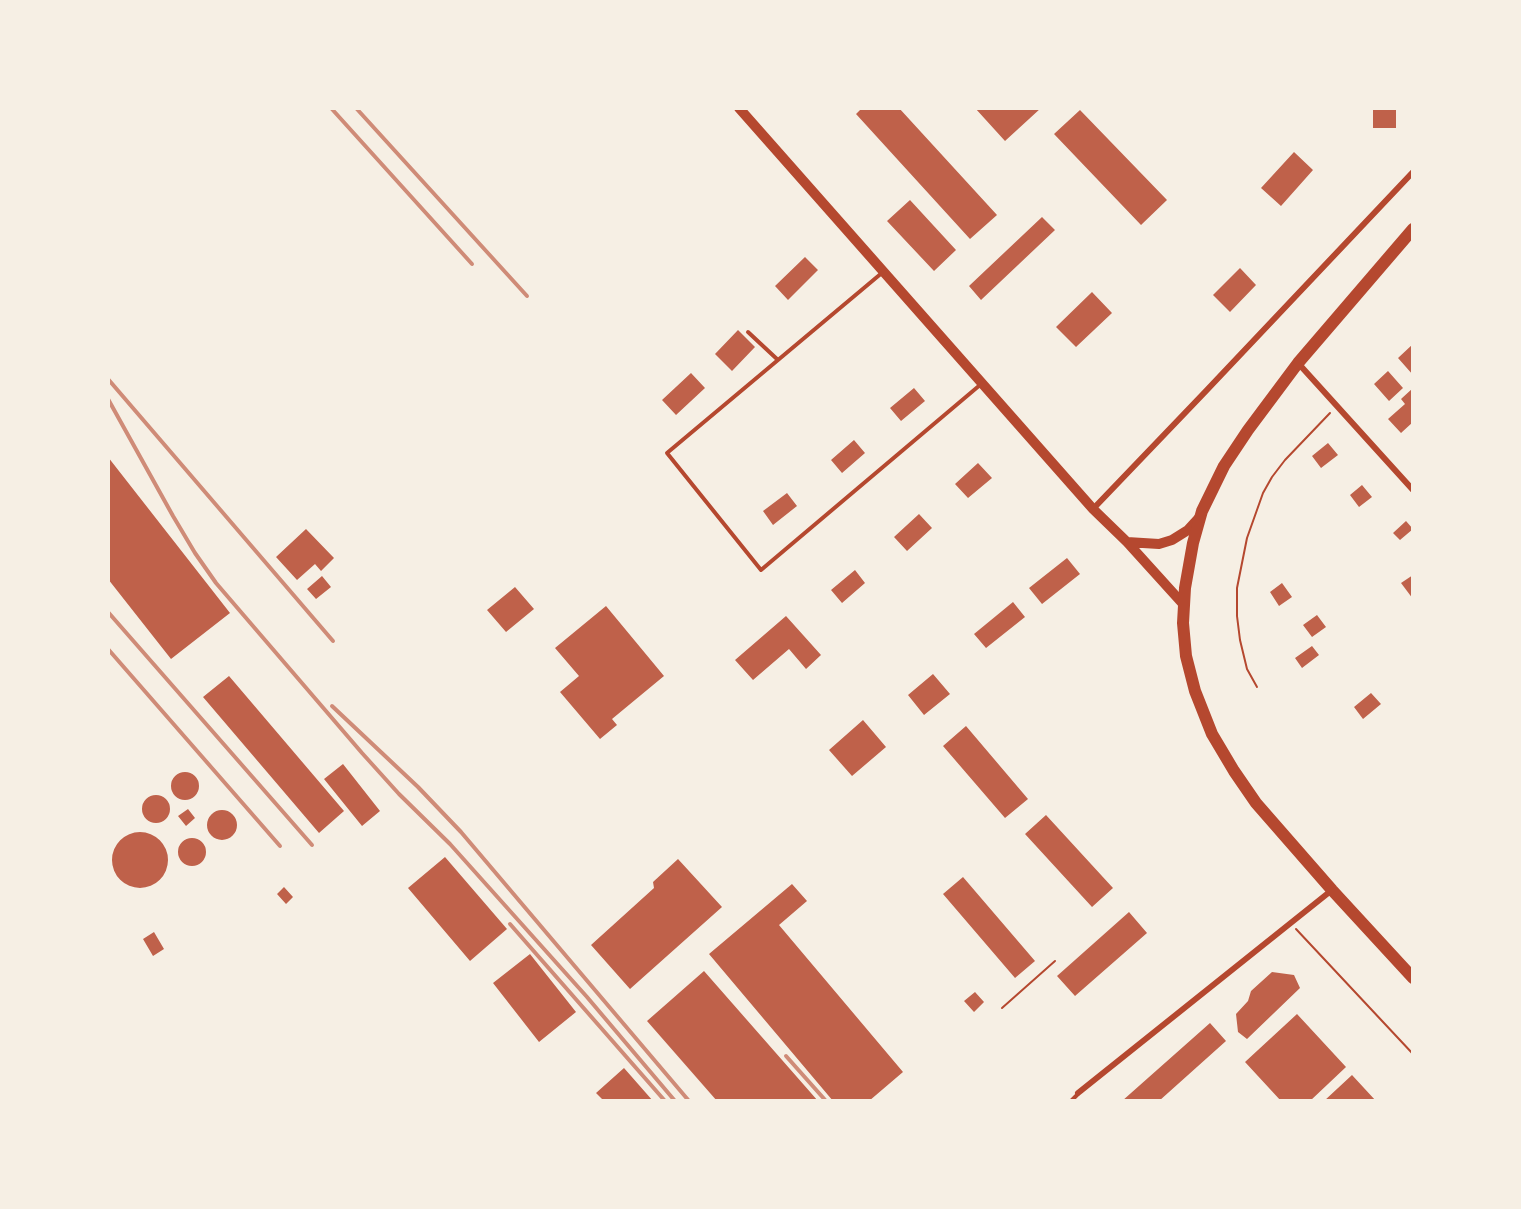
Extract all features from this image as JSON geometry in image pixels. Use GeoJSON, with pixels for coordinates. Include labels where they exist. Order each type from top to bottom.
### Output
{"type":"FeatureCollection","features":[{"type":"Feature","properties":{"kind":"main road"},"geometry":{"type":"LineString","coordinates":[[740,108],[1093,509],[1127,542],[1184,606]]}},
{"type":"Feature","properties":{"kind":"main road"},"geometry":{"type":"LineString","coordinates":[[1127,542],[1159,544],[1172,540],[1194,525],[1224,465],[1248,430],[1298,363],[1413,229]]}},
{"type":"Feature","properties":{"kind":"main road"},"geometry":{"type":"LineString","coordinates":[[1202,512],[1190,555],[1184,606],[1184,641],[1190,676],[1212,734],[1256,803],[1413,978]]}},
{"type":"Feature","properties":{"kind":"street"},"geometry":{"type":"LineString","coordinates":[[1093,509],[1413,172]]}},
{"type":"Feature","properties":{"kind":"street"},"geometry":{"type":"LineString","coordinates":[[1298,363],[1413,490]]}},
{"type":"Feature","properties":{"kind":"street"},"geometry":{"type":"LineString","coordinates":[[1078,1093],[1332,890]]}},
{"type":"Feature","properties":{"kind":"lane"},"geometry":{"type":"LineString","coordinates":[[883,271],[667,453],[761,570],[982,383]]}},
{"type":"Feature","properties":{"kind":"lane"},"geometry":{"type":"LineString","coordinates":[[748,332],[778,360]]}},
{"type":"Feature","properties":{"kind":"lane"},"geometry":{"type":"LineString","coordinates":[[1071,1101],[1078,1093]]}},
{"type":"Feature","properties":{"kind":"path"},"geometry":{"type":"LineString","coordinates":[[1257,687],[1247,669],[1237,616],[1237,588],[1247,538],[1263,493],[1272,477],[1285,460],[1337,406]]}},
{"type":"Feature","properties":{"kind":"path"},"geometry":{"type":"LineString","coordinates":[[1290,922],[1413,1054]]}},
{"type":"Feature","properties":{"kind":"path"},"geometry":{"type":"LineString","coordinates":[[1002,1008],[1056,961]]}},
{"type":"Feature","properties":{"kind":"building"},"geometry":{"type":"Polygon","coordinates":[[[862,108],[899,108],[997,215],[970,239],[856,114],[862,108]]]}},
{"type":"Feature","properties":{"kind":"building"},"geometry":{"type":"Polygon","coordinates":[[[975,108],[1041,108],[1005,141],[975,108]]]}},
{"type":"Feature","properties":{"kind":"building"},"geometry":{"type":"Polygon","coordinates":[[[1373,108],[1396,108],[1396,128],[1373,128],[1373,108]]]}},
{"type":"Feature","properties":{"kind":"building"},"geometry":{"type":"Polygon","coordinates":[[[1080,110],[1167,200],[1141,225],[1054,134],[1080,110]]]}},
{"type":"Feature","properties":{"kind":"building"},"geometry":{"type":"Polygon","coordinates":[[[1294,152],[1313,170],[1281,206],[1261,188],[1294,152]]]}},
{"type":"Feature","properties":{"kind":"building"},"geometry":{"type":"Polygon","coordinates":[[[910,200],[956,250],[934,271],[887,221],[910,200]]]}},
{"type":"Feature","properties":{"kind":"building"},"geometry":{"type":"Polygon","coordinates":[[[1042,217],[1055,230],[981,300],[969,286],[1042,217]]]}},
{"type":"Feature","properties":{"kind":"building"},"geometry":{"type":"Polygon","coordinates":[[[805,257],[818,270],[788,300],[775,286],[805,257]]]}},
{"type":"Feature","properties":{"kind":"building"},"geometry":{"type":"Polygon","coordinates":[[[1240,268],[1256,285],[1230,312],[1213,295],[1240,268]]]}},
{"type":"Feature","properties":{"kind":"building"},"geometry":{"type":"Polygon","coordinates":[[[1092,292],[1112,313],[1076,347],[1056,327],[1092,292]]]}},
{"type":"Feature","properties":{"kind":"building"},"geometry":{"type":"Polygon","coordinates":[[[738,330],[755,347],[732,371],[715,354],[738,330]]]}},
{"type":"Feature","properties":{"kind":"building"},"geometry":{"type":"Polygon","coordinates":[[[1413,344],[1413,375],[1398,358],[1413,344]]]}},
{"type":"Feature","properties":{"kind":"building"},"geometry":{"type":"Polygon","coordinates":[[[1388,371],[1403,388],[1389,401],[1374,384],[1388,371]]]}},
{"type":"Feature","properties":{"kind":"building"},"geometry":{"type":"Polygon","coordinates":[[[691,373],[705,388],[676,415],[662,400],[691,373]]]}},
{"type":"Feature","properties":{"kind":"building"},"geometry":{"type":"Polygon","coordinates":[[[914,388],[925,401],[901,421],[890,408],[914,388]]]}},
{"type":"Feature","properties":{"kind":"building"},"geometry":{"type":"Polygon","coordinates":[[[1413,388],[1413,422],[1401,433],[1388,419],[1405,404],[1401,399],[1413,388]]]}},
{"type":"Feature","properties":{"kind":"building"},"geometry":{"type":"Polygon","coordinates":[[[854,440],[865,453],[842,473],[831,460],[854,440]]]}},
{"type":"Feature","properties":{"kind":"building"},"geometry":{"type":"Polygon","coordinates":[[[1328,443],[1338,455],[1321,468],[1312,456],[1328,443]]]}},
{"type":"Feature","properties":{"kind":"building"},"geometry":{"type":"Polygon","coordinates":[[[108,457],[230,613],[171,659],[108,579],[108,457]]]}},
{"type":"Feature","properties":{"kind":"building"},"geometry":{"type":"Polygon","coordinates":[[[978,463],[992,478],[968,498],[955,484],[978,463]]]}},
{"type":"Feature","properties":{"kind":"building"},"geometry":{"type":"Polygon","coordinates":[[[1362,485],[1372,497],[1359,507],[1350,495],[1362,485]]]}},
{"type":"Feature","properties":{"kind":"building"},"geometry":{"type":"Polygon","coordinates":[[[787,493],[797,506],[773,525],[763,511],[787,493]]]}},
{"type":"Feature","properties":{"kind":"building"},"geometry":{"type":"Polygon","coordinates":[[[919,514],[932,528],[907,551],[894,537],[919,514]]]}},
{"type":"Feature","properties":{"kind":"building"},"geometry":{"type":"Polygon","coordinates":[[[1406,521],[1413,529],[1400,540],[1393,533],[1406,521]]]}},
{"type":"Feature","properties":{"kind":"building"},"geometry":{"type":"Polygon","coordinates":[[[306,529],[334,558],[321,571],[315,564],[297,580],[276,557],[306,529]]]}},
{"type":"Feature","properties":{"kind":"building"},"geometry":{"type":"Polygon","coordinates":[[[1067,558],[1080,574],[1042,604],[1029,588],[1067,558]]]}},
{"type":"Feature","properties":{"kind":"building"},"geometry":{"type":"Polygon","coordinates":[[[855,570],[865,583],[842,603],[831,590],[855,570]]]}},
{"type":"Feature","properties":{"kind":"building"},"geometry":{"type":"Polygon","coordinates":[[[1413,575],[1413,599],[1401,583],[1413,575]]]}},
{"type":"Feature","properties":{"kind":"building"},"geometry":{"type":"Polygon","coordinates":[[[322,576],[331,587],[316,599],[307,589],[322,576]]]}},
{"type":"Feature","properties":{"kind":"building"},"geometry":{"type":"Polygon","coordinates":[[[1282,583],[1292,597],[1279,606],[1270,592],[1282,583]]]}},
{"type":"Feature","properties":{"kind":"building"},"geometry":{"type":"Polygon","coordinates":[[[515,587],[534,609],[506,632],[487,610],[515,587]]]}},
{"type":"Feature","properties":{"kind":"building"},"geometry":{"type":"Polygon","coordinates":[[[1013,602],[1025,617],[986,648],[974,634],[1013,602]]]}},
{"type":"Feature","properties":{"kind":"building"},"geometry":{"type":"Polygon","coordinates":[[[606,606],[664,676],[612,719],[617,725],[600,739],[560,692],[579,676],[555,648],[606,606]]]}},
{"type":"Feature","properties":{"kind":"building"},"geometry":{"type":"Polygon","coordinates":[[[1317,615],[1326,627],[1312,637],[1303,625],[1317,615]]]}},
{"type":"Feature","properties":{"kind":"building"},"geometry":{"type":"Polygon","coordinates":[[[786,616],[821,655],[806,669],[789,649],[753,680],[735,660],[786,616]]]}},
{"type":"Feature","properties":{"kind":"building"},"geometry":{"type":"Polygon","coordinates":[[[1312,646],[1319,655],[1302,668],[1295,658],[1312,646]]]}},
{"type":"Feature","properties":{"kind":"building"},"geometry":{"type":"Polygon","coordinates":[[[933,674],[950,694],[924,715],[908,695],[933,674]]]}},
{"type":"Feature","properties":{"kind":"building"},"geometry":{"type":"Polygon","coordinates":[[[229,676],[344,811],[319,833],[203,697],[229,676]]]}},
{"type":"Feature","properties":{"kind":"building"},"geometry":{"type":"Polygon","coordinates":[[[1371,693],[1381,704],[1363,719],[1354,707],[1371,693]]]}},
{"type":"Feature","properties":{"kind":"building"},"geometry":{"type":"Polygon","coordinates":[[[863,720],[886,747],[852,776],[829,750],[863,720]]]}},
{"type":"Feature","properties":{"kind":"building"},"geometry":{"type":"Polygon","coordinates":[[[966,726],[1028,799],[1005,818],[943,746],[966,726]]]}},
{"type":"Feature","properties":{"kind":"building"},"geometry":{"type":"Polygon","coordinates":[[[343,764],[380,811],[362,826],[324,779],[343,764]]]}},
{"type":"Feature","properties":{"kind":"building"},"geometry":{"type":"Polygon","coordinates":[[[185,772],[195,776],[199,786],[195,796],[185,800],[175,796],[171,786],[175,776],[185,772]]]}},
{"type":"Feature","properties":{"kind":"building"},"geometry":{"type":"Polygon","coordinates":[[[156,795],[166,799],[170,809],[166,819],[156,823],[146,819],[142,809],[146,799],[156,795]]]}},
{"type":"Feature","properties":{"kind":"building"},"geometry":{"type":"Polygon","coordinates":[[[188,809],[195,818],[186,826],[178,816],[188,809]]]}},
{"type":"Feature","properties":{"kind":"building"},"geometry":{"type":"Polygon","coordinates":[[[222,810],[232,815],[237,825],[232,835],[222,840],[212,835],[207,825],[212,815],[222,810]]]}},
{"type":"Feature","properties":{"kind":"building"},"geometry":{"type":"Polygon","coordinates":[[[1046,815],[1113,888],[1092,907],[1025,834],[1046,815]]]}},
{"type":"Feature","properties":{"kind":"building"},"geometry":{"type":"Polygon","coordinates":[[[140,832],[151,834],[160,840],[166,849],[168,860],[166,871],[160,880],[151,886],[140,888],[129,886],[120,880],[114,871],[112,860],[114,849],[120,840],[129,834],[140,832]]]}},
{"type":"Feature","properties":{"kind":"building"},"geometry":{"type":"Polygon","coordinates":[[[192,838],[202,842],[206,852],[202,862],[192,866],[182,862],[178,852],[182,842],[192,838]]]}},
{"type":"Feature","properties":{"kind":"building"},"geometry":{"type":"Polygon","coordinates":[[[445,857],[507,929],[470,961],[408,888],[445,857]]]}},
{"type":"Feature","properties":{"kind":"building"},"geometry":{"type":"Polygon","coordinates":[[[678,859],[722,907],[630,989],[591,945],[654,888],[653,882],[678,859]]]}},
{"type":"Feature","properties":{"kind":"building"},"geometry":{"type":"Polygon","coordinates":[[[963,877],[1035,961],[1015,978],[943,894],[963,877]]]}},
{"type":"Feature","properties":{"kind":"building"},"geometry":{"type":"Polygon","coordinates":[[[792,884],[807,901],[779,925],[903,1072],[869,1101],[833,1101],[709,954],[792,884]]]}},
{"type":"Feature","properties":{"kind":"building"},"geometry":{"type":"Polygon","coordinates":[[[284,887],[293,897],[286,904],[277,894],[284,887]]]}},
{"type":"Feature","properties":{"kind":"building"},"geometry":{"type":"Polygon","coordinates":[[[1129,912],[1147,933],[1075,996],[1057,976],[1129,912]]]}},
{"type":"Feature","properties":{"kind":"building"},"geometry":{"type":"Polygon","coordinates":[[[154,932],[164,949],[153,956],[143,939],[154,932]]]}},
{"type":"Feature","properties":{"kind":"building"},"geometry":{"type":"Polygon","coordinates":[[[530,954],[576,1012],[539,1042],[493,983],[530,954]]]}},
{"type":"Feature","properties":{"kind":"building"},"geometry":{"type":"Polygon","coordinates":[[[704,971],[818,1101],[717,1101],[647,1021],[704,971]]]}},
{"type":"Feature","properties":{"kind":"building"},"geometry":{"type":"Polygon","coordinates":[[[1272,972],[1294,975],[1300,988],[1247,1039],[1238,1032],[1236,1014],[1248,1001],[1251,991],[1272,972]]]}},
{"type":"Feature","properties":{"kind":"building"},"geometry":{"type":"Polygon","coordinates":[[[975,992],[984,1002],[974,1012],[964,1001],[975,992]]]}},
{"type":"Feature","properties":{"kind":"building"},"geometry":{"type":"Polygon","coordinates":[[[1297,1014],[1346,1067],[1310,1101],[1281,1101],[1245,1062],[1297,1014]]]}},
{"type":"Feature","properties":{"kind":"building"},"geometry":{"type":"Polygon","coordinates":[[[1210,1023],[1226,1041],[1159,1101],[1122,1101],[1210,1023]]]}},
{"type":"Feature","properties":{"kind":"building"},"geometry":{"type":"Polygon","coordinates":[[[624,1068],[653,1101],[604,1101],[596,1093],[624,1068]]]}},
{"type":"Feature","properties":{"kind":"building"},"geometry":{"type":"Polygon","coordinates":[[[1352,1075],[1376,1101],[1324,1101],[1352,1075]]]}},
{"type":"Feature","properties":{"kind":"railway"},"geometry":{"type":"LineString","coordinates":[[331,108],[472,264]]}},
{"type":"Feature","properties":{"kind":"railway"},"geometry":{"type":"LineString","coordinates":[[356,108],[527,296]]}},
{"type":"Feature","properties":{"kind":"railway"},"geometry":{"type":"LineString","coordinates":[[108,379],[333,641]]}},
{"type":"Feature","properties":{"kind":"railway"},"geometry":{"type":"LineString","coordinates":[[108,399],[173,516],[216,583],[362,753],[399,794],[450,844],[587,997],[675,1101]]}},
{"type":"Feature","properties":{"kind":"railway"},"geometry":{"type":"LineString","coordinates":[[108,612],[312,845]]}},
{"type":"Feature","properties":{"kind":"railway"},"geometry":{"type":"LineString","coordinates":[[108,649],[280,846]]}},
{"type":"Feature","properties":{"kind":"railway"},"geometry":{"type":"LineString","coordinates":[[332,706],[418,787],[461,832],[689,1101]]}},
{"type":"Feature","properties":{"kind":"railway"},"geometry":{"type":"LineString","coordinates":[[510,924],[665,1101]]}},
{"type":"Feature","properties":{"kind":"railway"},"geometry":{"type":"LineString","coordinates":[[786,1056],[826,1101]]}}]}
